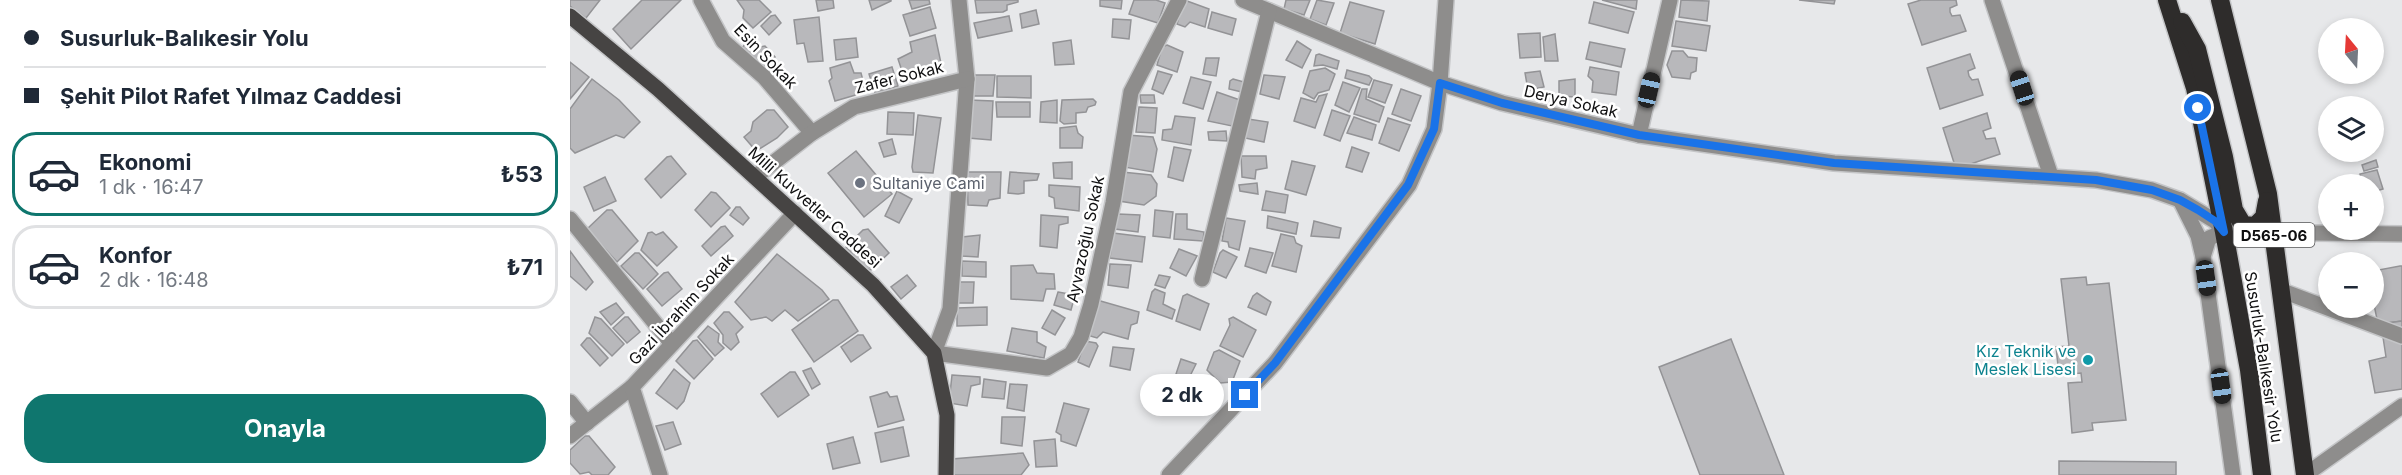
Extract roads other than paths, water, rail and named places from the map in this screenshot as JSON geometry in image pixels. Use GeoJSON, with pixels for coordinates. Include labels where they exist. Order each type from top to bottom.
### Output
{"type":"FeatureCollection","features":[{"type":"Feature","properties":{"kind":"highway"},"geometry":{"type":"LineString","coordinates":[[2168,0],[2197,49],[2224,157],[2234,210],[2243,225],[2250,227],[2259,223],[2264,217],[2268,194]]}},
{"type":"Feature","properties":{"kind":"highway","name":"Susurluk-Balıkesir Yolu"},"geometry":{"type":"LineString","coordinates":[[2168,0],[2195,88],[2224,232],[2248,370],[2262,475]]}},
{"type":"Feature","properties":{"kind":"highway","name":"Susurluk-Balıkesir Yolu"},"geometry":{"type":"LineString","coordinates":[[2220,0],[2268,194],[2305,475]]}},
{"type":"Feature","properties":{"kind":"main road","name":"Milli Kuvvetler Caddesi"},"geometry":{"type":"LineString","coordinates":[[570,16],[658,89],[873,285],[934,353]]}},
{"type":"Feature","properties":{"kind":"main road"},"geometry":{"type":"LineString","coordinates":[[934,353],[947,415],[946,475]]}},
{"type":"Feature","properties":{"kind":"street","name":"Esin Sokak"},"geometry":{"type":"LineString","coordinates":[[701,0],[723,41],[764,77],[812,133]]}},
{"type":"Feature","properties":{"kind":"street"},"geometry":{"type":"LineString","coordinates":[[934,353],[950,309],[967,79],[959,0]]}},
{"type":"Feature","properties":{"kind":"street","name":"Ayvazoğlu Sokak"},"geometry":{"type":"LineString","coordinates":[[934,353],[1047,368],[1071,354],[1080,337],[1091,304],[1113,203],[1131,92],[1179,0]]}},
{"type":"Feature","properties":{"kind":"street","name":"Derya Sokak"},"geometry":{"type":"LineString","coordinates":[[1243,0],[1440,83],[1502,103],[1639,135],[1834,163],[2051,176],[2130,186],[2152,190],[2180,200],[2215,221],[2224,232]]}},
{"type":"Feature","properties":{"kind":"street"},"geometry":{"type":"LineString","coordinates":[[1169,475],[1275,363],[1408,185],[1434,129],[1446,0]]}},
{"type":"Feature","properties":{"kind":"street"},"geometry":{"type":"LineString","coordinates":[[1639,135],[1670,0]]}},
{"type":"Feature","properties":{"kind":"street"},"geometry":{"type":"LineString","coordinates":[[1992,0],[2051,176]]}},
{"type":"Feature","properties":{"kind":"street"},"geometry":{"type":"LineString","coordinates":[[1202,279],[1269,11]]}},
{"type":"Feature","properties":{"kind":"street","name":"Zafer Sokak"},"geometry":{"type":"LineString","coordinates":[[755,177],[812,133],[854,107],[967,79]]}},
{"type":"Feature","properties":{"kind":"street"},"geometry":{"type":"LineString","coordinates":[[2180,200],[2198,236],[2203,257],[2233,475]]}},
{"type":"Feature","properties":{"kind":"street","name":"Gazi İbrahim Sokak"},"geometry":{"type":"LineString","coordinates":[[660,475],[632,387],[795,213]]}},
{"type":"Feature","properties":{"kind":"street"},"geometry":{"type":"LineString","coordinates":[[570,219],[672,344]]}},
{"type":"Feature","properties":{"kind":"street"},"geometry":{"type":"LineString","coordinates":[[2203,257],[2209,238],[2224,232],[2402,234]]}},
{"type":"Feature","properties":{"kind":"street"},"geometry":{"type":"LineString","coordinates":[[2280,290],[2402,336]]}},
{"type":"Feature","properties":{"kind":"street"},"geometry":{"type":"LineString","coordinates":[[570,436],[632,387]]}},
{"type":"Feature","properties":{"kind":"street"},"geometry":{"type":"LineString","coordinates":[[570,402],[586,423]]}},
{"type":"Feature","properties":{"kind":"street"},"geometry":{"type":"LineString","coordinates":[[2305,475],[2402,406]]}},
{"type":"Feature","properties":{"kind":"place","name":"Sultaniye Cami"},"geometry":{"type":"Point","coordinates":[860,183]}},
{"type":"Feature","properties":{"kind":"place","name":"Kız Teknik ve Meslek Lisesi"},"geometry":{"type":"Point","coordinates":[2088,360]}}]}
